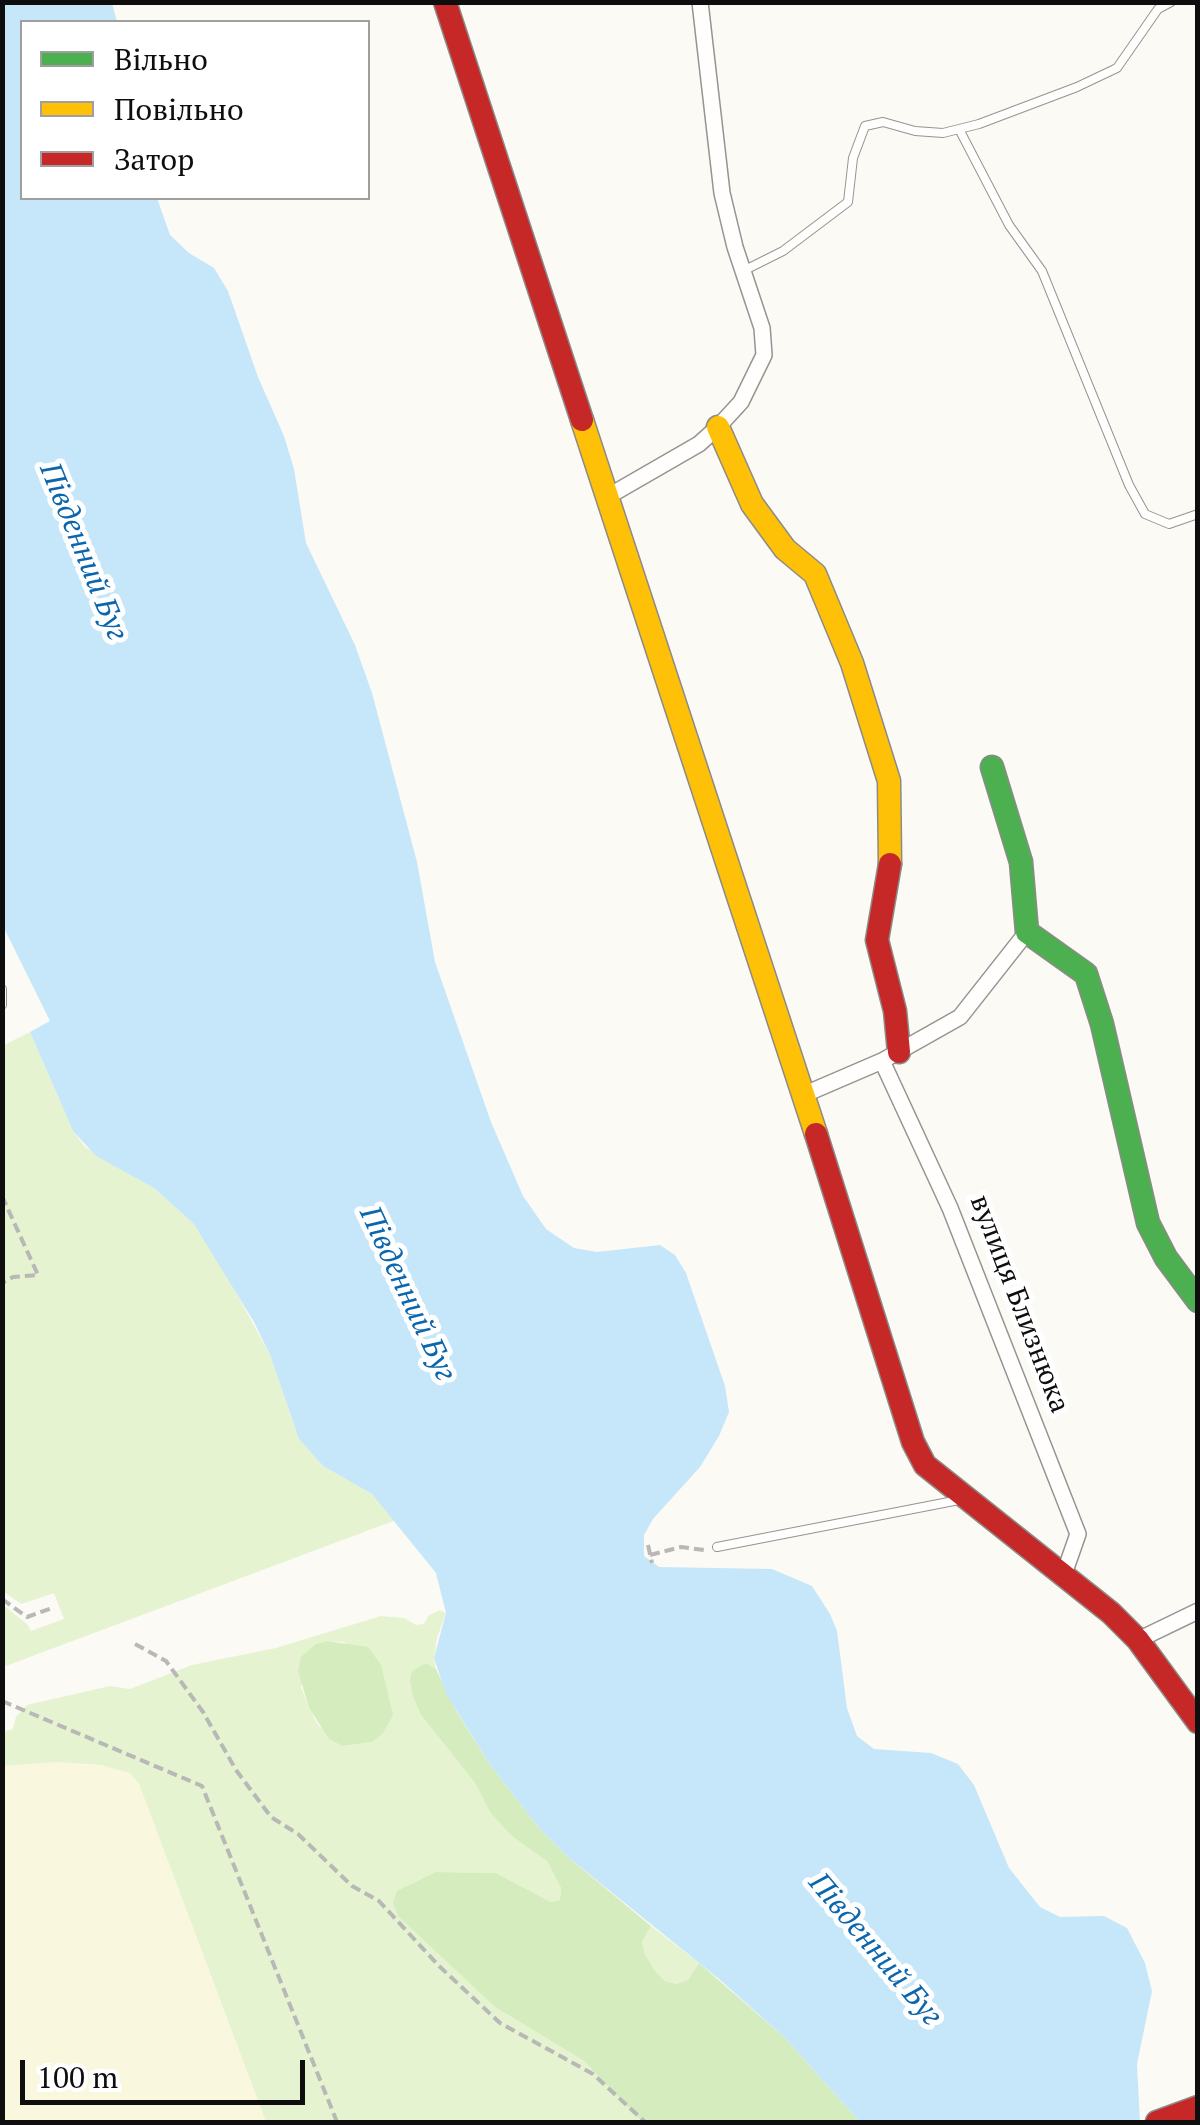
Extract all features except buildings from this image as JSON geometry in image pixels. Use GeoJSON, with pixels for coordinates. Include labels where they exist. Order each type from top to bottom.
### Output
{"type":"FeatureCollection","features":[{"type":"Feature","properties":{"kind":"street"},"geometry":{"type":"LineString","coordinates":[[444,2],[913,1442],[925,1465],[1064,1574],[1138,1640],[1198,1722]]}},
{"type":"Feature","properties":{"kind":"street"},"geometry":{"type":"LineString","coordinates":[[607,497],[699,444],[718,428],[741,402],[764,354],[762,328],[722,192],[700,2]]}},
{"type":"Feature","properties":{"kind":"street","name":"вулиця Близнюка"},"geometry":{"type":"LineString","coordinates":[[718,428],[752,504],[785,549],[815,574],[852,663],[890,781],[892,852],[877,940],[895,1010],[891,1056],[1078,1534],[1064,1574]]}},
{"type":"Feature","properties":{"kind":"street"},"geometry":{"type":"LineString","coordinates":[[803,1095],[891,1056],[960,1018],[1028,932],[1021,862],[992,767]]}},
{"type":"Feature","properties":{"kind":"street"},"geometry":{"type":"LineString","coordinates":[[1028,932],[1086,974],[1106,1041],[1148,1223],[1166,1258],[1198,1301]]}},
{"type":"Feature","properties":{"kind":"street"},"geometry":{"type":"LineString","coordinates":[[1138,1640],[1190,1622],[1198,1611]]}},
{"type":"Feature","properties":{"kind":"street"},"geometry":{"type":"LineString","coordinates":[[1157,2122],[1198,2107]]}},
{"type":"Feature","properties":{"kind":"lane"},"geometry":{"type":"LineString","coordinates":[[743,271],[783,251],[848,202],[854,174],[852,158],[865,126],[883,122],[943,134],[1076,87],[1118,68],[1158,10],[1171,2]]}},
{"type":"Feature","properties":{"kind":"lane"},"geometry":{"type":"LineString","coordinates":[[959,130],[1009,225],[1042,271],[1144,514],[1169,524],[1198,514]]}},
{"type":"Feature","properties":{"kind":"lane"},"geometry":{"type":"LineString","coordinates":[[2,989],[2,1005]]}},
{"type":"Feature","properties":{"kind":"lane"},"geometry":{"type":"LineString","coordinates":[[717,1547],[968,1498]]}},
{"type":"Feature","properties":{"kind":"path"},"geometry":{"type":"LineString","coordinates":[[2,1196],[38,1275],[13,1277],[2,1283]]}},
{"type":"Feature","properties":{"kind":"path"},"geometry":{"type":"LineString","coordinates":[[648,1545],[652,1563]]}},
{"type":"Feature","properties":{"kind":"path"},"geometry":{"type":"LineString","coordinates":[[650,1555],[681,1547],[717,1547]]}},
{"type":"Feature","properties":{"kind":"path"},"geometry":{"type":"LineString","coordinates":[[2,1598],[27,1617],[52,1608]]}},
{"type":"Feature","properties":{"kind":"path"},"geometry":{"type":"LineString","coordinates":[[136,1644],[166,1661],[203,1712],[236,1770],[271,1816],[298,1834],[352,1886],[379,1901],[438,1966],[500,2024],[593,2074],[644,2122]]}},
{"type":"Feature","properties":{"kind":"path"},"geometry":{"type":"LineString","coordinates":[[2,1701],[202,1786],[337,2122]]}},
{"type":"Feature","properties":{"kind":"shaded area"},"geometry":{"type":"Polygon","coordinates":[[[57,1762],[116,1767],[131,1773],[139,1784],[266,2122],[3,2122],[3,1766],[57,1762]]]}},
{"type":"Feature","properties":{"kind":"green space"},"geometry":{"type":"Polygon","coordinates":[[[30,1032],[73,1131],[85,1147],[154,1188],[209,1243],[270,1355],[299,1439],[323,1466],[372,1494],[396,1520],[3,1667],[2,1604],[31,1631],[64,1619],[54,1593],[21,1604],[3,1591],[2,1046],[30,1032]]]}},
{"type":"Feature","properties":{"kind":"green space"},"geometry":{"type":"Polygon","coordinates":[[[440,1610],[446,1613],[437,1638],[436,1669],[426,1663],[413,1697],[421,1715],[475,1783],[490,1812],[547,1861],[561,1888],[560,1900],[551,1902],[496,1873],[436,1872],[399,1916],[495,2007],[584,2061],[642,2122],[266,2122],[139,1784],[130,1773],[101,1765],[57,1762],[3,1766],[3,1732],[13,1729],[16,1717],[27,1705],[110,1686],[130,1689],[192,1665],[276,1648],[381,1616],[404,1618],[416,1625],[424,1624],[429,1615],[440,1610]],[[345,1642],[316,1644],[301,1687],[318,1725],[343,1746],[372,1742],[345,1642]]]}},
{"type":"Feature","properties":{"kind":"green space"},"geometry":{"type":"Polygon","coordinates":[[[328,1641],[368,1647],[381,1665],[393,1715],[383,1733],[372,1742],[343,1746],[329,1739],[309,1708],[298,1671],[301,1657],[316,1644],[328,1641]]]}},
{"type":"Feature","properties":{"kind":"green space"},"geometry":{"type":"Polygon","coordinates":[[[426,1663],[436,1669],[455,1709],[491,1766],[539,1828],[651,1926],[642,1942],[655,1971],[675,1984],[688,1980],[699,1963],[784,2037],[860,2122],[642,2122],[584,2061],[495,2007],[398,1916],[393,1903],[397,1891],[436,1872],[496,1873],[551,1902],[560,1900],[561,1888],[547,1861],[512,1836],[490,1812],[475,1783],[421,1715],[410,1681],[412,1671],[426,1663]]]}},
{"type":"Feature","properties":{"kind":"green space"},"geometry":{"type":"Polygon","coordinates":[[[651,1926],[699,1963],[688,1980],[674,1984],[655,1971],[642,1942],[651,1926]]]}},
{"type":"Feature","properties":{"kind":"water","name":"Південний Буг"},"geometry":{"type":"Polygon","coordinates":[[[3,2],[112,3],[116,20],[20,20],[20,200],[158,200],[170,235],[214,268],[228,291],[284,436],[294,469],[306,543],[355,645],[372,693],[417,862],[435,962],[491,1122],[523,1196],[546,1229],[574,1248],[597,1252],[660,1245],[675,1255],[686,1273],[725,1386],[729,1412],[700,1467],[653,1519],[644,1535],[644,1556],[659,1567],[772,1569],[812,1586],[837,1631],[847,1708],[857,1736],[874,1749],[931,1753],[958,1764],[974,1785],[1009,1868],[1040,1907],[1060,1917],[1104,1916],[1127,1928],[1145,1963],[1152,1991],[1137,2064],[1140,2122],[860,2122],[784,2037],[569,1858],[539,1828],[491,1766],[446,1694],[434,1658],[446,1613],[436,1573],[372,1494],[323,1466],[299,1439],[270,1355],[254,1322],[194,1224],[154,1188],[96,1156],[73,1131],[30,1032],[50,1021],[3,926],[3,2]]]}},
{"type":"Feature","properties":{"kind":"traffic: fast"},"geometry":{"type":"LineString","coordinates":[[992,767],[1021,862],[1027,932],[1086,974],[1102,1024],[1148,1223],[1166,1258],[1198,1301]]}},
{"type":"Feature","properties":{"kind":"traffic: slow"},"geometry":{"type":"LineString","coordinates":[[582,420],[816,1134]]}},
{"type":"Feature","properties":{"kind":"traffic: slow"},"geometry":{"type":"LineString","coordinates":[[718,427],[752,504],[785,549],[815,574],[852,663],[889,781],[890,864]]}},
{"type":"Feature","properties":{"kind":"traffic: jam"},"geometry":{"type":"LineString","coordinates":[[445,2],[582,420]]}},
{"type":"Feature","properties":{"kind":"traffic: jam"},"geometry":{"type":"LineString","coordinates":[[890,864],[877,940],[895,1011],[899,1052]]}},
{"type":"Feature","properties":{"kind":"traffic: jam"},"geometry":{"type":"LineString","coordinates":[[816,1134],[913,1442],[925,1465],[1111,1613],[1138,1640],[1198,1722]]}},
{"type":"Feature","properties":{"kind":"traffic: jam"},"geometry":{"type":"LineString","coordinates":[[1157,2122],[1198,2107]]}}]}
